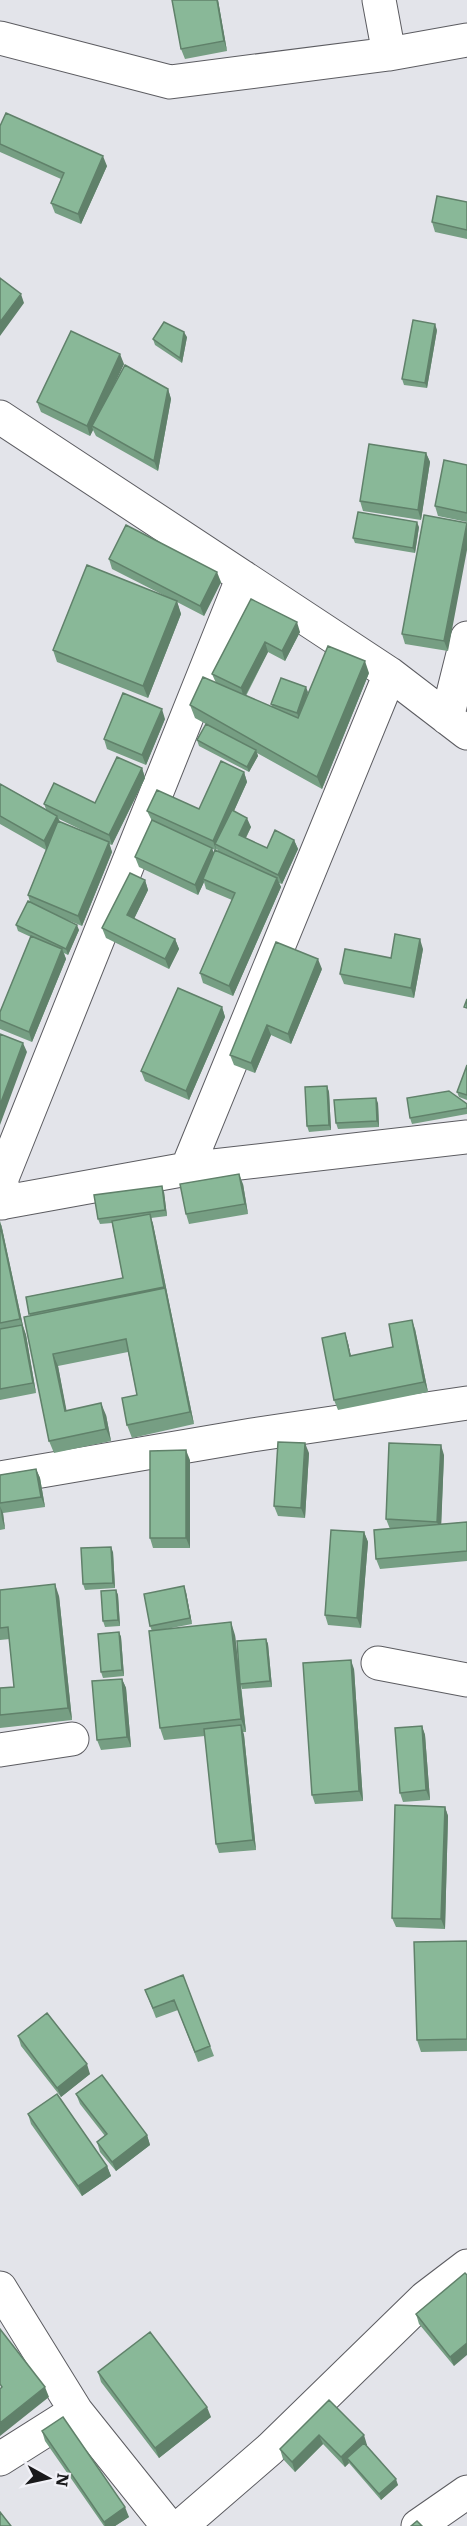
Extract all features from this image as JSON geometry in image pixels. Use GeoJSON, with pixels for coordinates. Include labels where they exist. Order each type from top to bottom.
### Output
{"type":"FeatureCollection","features":[{"type":"Feature","properties":{"kind":"street"},"geometry":{"type":"LineString","coordinates":[[380,0],[389,54]]}},
{"type":"Feature","properties":{"kind":"street"},"geometry":{"type":"LineString","coordinates":[[0,38],[170,82],[389,54],[467,40]]}},
{"type":"Feature","properties":{"kind":"street"},"geometry":{"type":"LineString","coordinates":[[0,417],[390,674],[457,726]]}},
{"type":"Feature","properties":{"kind":"street"},"geometry":{"type":"LineString","coordinates":[[243,578],[2,1178],[1,1203],[188,1169],[467,1137]]}},
{"type":"Feature","properties":{"kind":"street"},"geometry":{"type":"LineString","coordinates":[[457,726],[467,638]]}},
{"type":"Feature","properties":{"kind":"street"},"geometry":{"type":"LineString","coordinates":[[188,1169],[390,674]]}},
{"type":"Feature","properties":{"kind":"street"},"geometry":{"type":"LineString","coordinates":[[0,1478],[252,1435],[467,1403]]}},
{"type":"Feature","properties":{"kind":"street"},"geometry":{"type":"LineString","coordinates":[[378,1663],[467,1680]]}},
{"type":"Feature","properties":{"kind":"street"},"geometry":{"type":"LineString","coordinates":[[0,1750],[72,1739]]}},
{"type":"Feature","properties":{"kind":"street"},"geometry":{"type":"LineString","coordinates":[[181,2526],[270,2449],[425,2298],[467,2266]]}},
{"type":"Feature","properties":{"kind":"street"},"geometry":{"type":"LineString","coordinates":[[0,2288],[76,2411],[168,2526]]}},
{"type":"Feature","properties":{"kind":"street"},"geometry":{"type":"LineString","coordinates":[[0,2459],[76,2411]]}},
{"type":"Feature","properties":{"kind":"street"},"geometry":{"type":"LineString","coordinates":[[418,2526],[467,2492]]}},
{"type":"Feature","properties":{"kind":"building"},"geometry":{"type":"Polygon","coordinates":[[[172,0],[217,0],[224,41],[181,49],[172,0]]]}},
{"type":"Feature","properties":{"kind":"building"},"geometry":{"type":"Polygon","coordinates":[[[6,113],[103,156],[78,214],[51,203],[64,173],[0,144],[0,126],[6,113]]]}},
{"type":"Feature","properties":{"kind":"building"},"geometry":{"type":"Polygon","coordinates":[[[437,196],[467,202],[467,230],[432,222],[437,196]]]}},
{"type":"Feature","properties":{"kind":"building"},"geometry":{"type":"Polygon","coordinates":[[[0,278],[21,294],[0,322],[0,278]]]}},
{"type":"Feature","properties":{"kind":"building"},"geometry":{"type":"Polygon","coordinates":[[[413,320],[435,324],[425,383],[402,379],[413,320]]]}},
{"type":"Feature","properties":{"kind":"building"},"geometry":{"type":"Polygon","coordinates":[[[164,322],[184,332],[180,358],[153,339],[164,322]]]}},
{"type":"Feature","properties":{"kind":"building"},"geometry":{"type":"Polygon","coordinates":[[[71,331],[120,354],[87,426],[37,402],[71,331]]]}},
{"type":"Feature","properties":{"kind":"building"},"geometry":{"type":"Polygon","coordinates":[[[125,365],[168,389],[154,461],[92,426],[125,365]]]}},
{"type":"Feature","properties":{"kind":"building"},"geometry":{"type":"Polygon","coordinates":[[[369,444],[426,453],[418,510],[360,501],[369,444]]]}},
{"type":"Feature","properties":{"kind":"building"},"geometry":{"type":"Polygon","coordinates":[[[444,460],[467,465],[467,513],[435,506],[444,460]]]}},
{"type":"Feature","properties":{"kind":"building"},"geometry":{"type":"Polygon","coordinates":[[[358,512],[417,522],[413,548],[353,538],[358,512]]]}},
{"type":"Feature","properties":{"kind":"building"},"geometry":{"type":"Polygon","coordinates":[[[424,515],[467,523],[444,641],[402,634],[424,515]]]}},
{"type":"Feature","properties":{"kind":"building"},"geometry":{"type":"Polygon","coordinates":[[[126,525],[217,572],[200,606],[109,559],[126,525]]]}},
{"type":"Feature","properties":{"kind":"building"},"geometry":{"type":"Polygon","coordinates":[[[87,565],[177,601],[143,686],[53,650],[87,565]]]}},
{"type":"Feature","properties":{"kind":"building"},"geometry":{"type":"Polygon","coordinates":[[[251,599],[297,622],[282,651],[265,642],[241,688],[212,674],[251,599]]]}},
{"type":"Feature","properties":{"kind":"building"},"geometry":{"type":"Polygon","coordinates":[[[328,646],[365,661],[317,777],[190,705],[203,677],[298,718],[328,646]]]}},
{"type":"Feature","properties":{"kind":"building"},"geometry":{"type":"Polygon","coordinates":[[[281,678],[306,687],[297,713],[271,704],[281,678]]]}},
{"type":"Feature","properties":{"kind":"building"},"geometry":{"type":"Polygon","coordinates":[[[123,693],[162,709],[142,755],[104,739],[123,693]]]}},
{"type":"Feature","properties":{"kind":"building"},"geometry":{"type":"Polygon","coordinates":[[[206,724],[256,750],[247,767],[197,740],[206,724]]]}},
{"type":"Feature","properties":{"kind":"building"},"geometry":{"type":"Polygon","coordinates":[[[117,757],[142,768],[109,835],[44,804],[54,783],[95,803],[117,757]]]}},
{"type":"Feature","properties":{"kind":"building"},"geometry":{"type":"Polygon","coordinates":[[[221,761],[244,772],[213,841],[147,811],[157,790],[199,809],[221,761]]]}},
{"type":"Feature","properties":{"kind":"building"},"geometry":{"type":"Polygon","coordinates":[[[0,784],[57,816],[44,841],[0,816],[0,784]]]}},
{"type":"Feature","properties":{"kind":"building"},"geometry":{"type":"Polygon","coordinates":[[[232,810],[247,818],[239,835],[267,848],[275,830],[294,840],[278,875],[215,844],[232,810]]]}},
{"type":"Feature","properties":{"kind":"building"},"geometry":{"type":"Polygon","coordinates":[[[152,820],[212,848],[195,885],[135,857],[152,820]]]}},
{"type":"Feature","properties":{"kind":"building"},"geometry":{"type":"Polygon","coordinates":[[[58,821],[109,842],[78,916],[28,895],[58,821]]]}},
{"type":"Feature","properties":{"kind":"building"},"geometry":{"type":"Polygon","coordinates":[[[215,850],[277,878],[229,986],[200,973],[235,893],[203,879],[215,850]]]}},
{"type":"Feature","properties":{"kind":"building"},"geometry":{"type":"Polygon","coordinates":[[[130,873],[145,880],[127,915],[175,939],[165,959],[102,928],[130,873]]]}},
{"type":"Feature","properties":{"kind":"building"},"geometry":{"type":"Polygon","coordinates":[[[28,901],[77,925],[66,949],[16,925],[28,901]]]}},
{"type":"Feature","properties":{"kind":"building"},"geometry":{"type":"Polygon","coordinates":[[[395,934],[420,939],[411,988],[340,974],[345,949],[391,958],[395,934]]]}},
{"type":"Feature","properties":{"kind":"building"},"geometry":{"type":"Polygon","coordinates":[[[31,936],[62,949],[29,1032],[0,1020],[0,1012],[31,936]]]}},
{"type":"Feature","properties":{"kind":"building"},"geometry":{"type":"Polygon","coordinates":[[[276,942],[318,959],[288,1034],[267,1025],[251,1063],[230,1055],[276,942]]]}},
{"type":"Feature","properties":{"kind":"building"},"geometry":{"type":"Polygon","coordinates":[[[178,988],[222,1007],[186,1091],[141,1071],[178,988]]]}},
{"type":"Feature","properties":{"kind":"building"},"geometry":{"type":"Polygon","coordinates":[[[0,1034],[23,1043],[0,1105],[0,1034]]]}},
{"type":"Feature","properties":{"kind":"building"},"geometry":{"type":"Polygon","coordinates":[[[467,1065],[467,1095],[457,1092],[467,1065]]]}},
{"type":"Feature","properties":{"kind":"building"},"geometry":{"type":"Polygon","coordinates":[[[327,1086],[329,1125],[307,1126],[305,1087],[327,1086]]]}},
{"type":"Feature","properties":{"kind":"building"},"geometry":{"type":"Polygon","coordinates":[[[449,1091],[467,1104],[467,1108],[410,1118],[407,1098],[449,1091]]]}},
{"type":"Feature","properties":{"kind":"building"},"geometry":{"type":"Polygon","coordinates":[[[376,1098],[377,1121],[336,1123],[334,1100],[376,1098]]]}},
{"type":"Feature","properties":{"kind":"building"},"geometry":{"type":"Polygon","coordinates":[[[239,1174],[245,1204],[186,1214],[180,1184],[239,1174]]]}},
{"type":"Feature","properties":{"kind":"building"},"geometry":{"type":"Polygon","coordinates":[[[162,1186],[165,1210],[98,1219],[94,1195],[162,1186]]]}},
{"type":"Feature","properties":{"kind":"building"},"geometry":{"type":"Polygon","coordinates":[[[150,1214],[164,1287],[29,1314],[26,1297],[123,1278],[112,1221],[150,1214]]]}},
{"type":"Feature","properties":{"kind":"building"},"geometry":{"type":"Polygon","coordinates":[[[0,1224],[20,1319],[0,1323],[0,1224]]]}},
{"type":"Feature","properties":{"kind":"building"},"geometry":{"type":"Polygon","coordinates":[[[165,1288],[190,1412],[127,1425],[122,1398],[137,1395],[126,1339],[53,1354],[65,1411],[101,1403],[106,1429],[49,1441],[24,1317],[165,1288]]]}},
{"type":"Feature","properties":{"kind":"building"},"geometry":{"type":"Polygon","coordinates":[[[412,1320],[424,1382],[334,1400],[322,1338],[345,1333],[350,1356],[393,1347],[389,1324],[412,1320]]]}},
{"type":"Feature","properties":{"kind":"building"},"geometry":{"type":"Polygon","coordinates":[[[22,1325],[33,1383],[0,1389],[0,1329],[22,1325]]]}},
{"type":"Feature","properties":{"kind":"building"},"geometry":{"type":"Polygon","coordinates":[[[278,1442],[305,1443],[301,1508],[274,1506],[278,1442]]]}},
{"type":"Feature","properties":{"kind":"building"},"geometry":{"type":"Polygon","coordinates":[[[389,1443],[441,1445],[437,1522],[386,1519],[389,1443]]]}},
{"type":"Feature","properties":{"kind":"building"},"geometry":{"type":"Polygon","coordinates":[[[186,1450],[186,1538],[150,1538],[150,1451],[186,1450]]]}},
{"type":"Feature","properties":{"kind":"building"},"geometry":{"type":"Polygon","coordinates":[[[36,1469],[41,1497],[0,1503],[0,1475],[36,1469]]]}},
{"type":"Feature","properties":{"kind":"building"},"geometry":{"type":"Polygon","coordinates":[[[467,1522],[467,1551],[376,1559],[374,1530],[467,1522]]]}},
{"type":"Feature","properties":{"kind":"building"},"geometry":{"type":"Polygon","coordinates":[[[331,1530],[364,1532],[357,1618],[325,1615],[331,1530]]]}},
{"type":"Feature","properties":{"kind":"building"},"geometry":{"type":"Polygon","coordinates":[[[111,1547],[113,1583],[83,1584],[81,1548],[111,1547]]]}},
{"type":"Feature","properties":{"kind":"building"},"geometry":{"type":"Polygon","coordinates":[[[55,1584],[68,1708],[0,1715],[0,1688],[14,1687],[8,1627],[0,1628],[0,1590],[55,1584]]]}},
{"type":"Feature","properties":{"kind":"building"},"geometry":{"type":"Polygon","coordinates":[[[184,1586],[190,1618],[150,1626],[144,1594],[184,1586]]]}},
{"type":"Feature","properties":{"kind":"building"},"geometry":{"type":"Polygon","coordinates":[[[116,1590],[118,1620],[103,1621],[101,1591],[116,1590]]]}},
{"type":"Feature","properties":{"kind":"building"},"geometry":{"type":"Polygon","coordinates":[[[231,1622],[241,1719],[160,1728],[149,1631],[231,1622]]]}},
{"type":"Feature","properties":{"kind":"building"},"geometry":{"type":"Polygon","coordinates":[[[119,1632],[122,1670],[101,1672],[98,1634],[119,1632]]]}},
{"type":"Feature","properties":{"kind":"building"},"geometry":{"type":"Polygon","coordinates":[[[266,1639],[270,1681],[240,1684],[237,1641],[266,1639]]]}},
{"type":"Feature","properties":{"kind":"building"},"geometry":{"type":"Polygon","coordinates":[[[351,1660],[359,1791],[312,1795],[303,1663],[351,1660]]]}},
{"type":"Feature","properties":{"kind":"building"},"geometry":{"type":"Polygon","coordinates":[[[122,1679],[127,1737],[97,1740],[92,1681],[122,1679]]]}},
{"type":"Feature","properties":{"kind":"building"},"geometry":{"type":"Polygon","coordinates":[[[241,1725],[253,1840],[216,1844],[204,1729],[241,1725]]]}},
{"type":"Feature","properties":{"kind":"building"},"geometry":{"type":"Polygon","coordinates":[[[422,1726],[426,1790],[400,1793],[395,1728],[422,1726]]]}},
{"type":"Feature","properties":{"kind":"building"},"geometry":{"type":"Polygon","coordinates":[[[395,1805],[445,1807],[441,1919],[392,1918],[395,1805]]]}},
{"type":"Feature","properties":{"kind":"building"},"geometry":{"type":"Polygon","coordinates":[[[467,1941],[467,2039],[417,2040],[414,1942],[467,1941]]]}},
{"type":"Feature","properties":{"kind":"building"},"geometry":{"type":"Polygon","coordinates":[[[183,1975],[210,2046],[195,2052],[174,2000],[153,2008],[145,1990],[183,1975]]]}},
{"type":"Feature","properties":{"kind":"building"},"geometry":{"type":"Polygon","coordinates":[[[47,2013],[87,2064],[57,2088],[18,2036],[47,2013]]]}},
{"type":"Feature","properties":{"kind":"building"},"geometry":{"type":"Polygon","coordinates":[[[102,2075],[147,2135],[112,2162],[97,2142],[107,2134],[76,2094],[102,2075]]]}},
{"type":"Feature","properties":{"kind":"building"},"geometry":{"type":"Polygon","coordinates":[[[57,2094],[107,2166],[78,2186],[28,2114],[57,2094]]]}},
{"type":"Feature","properties":{"kind":"building"},"geometry":{"type":"Polygon","coordinates":[[[465,2273],[467,2275],[467,2343],[450,2357],[416,2314],[465,2273]]]}},
{"type":"Feature","properties":{"kind":"building"},"geometry":{"type":"Polygon","coordinates":[[[0,2329],[45,2387],[0,2423],[0,2389],[2,2387],[0,2384],[0,2329]]]}},
{"type":"Feature","properties":{"kind":"building"},"geometry":{"type":"Polygon","coordinates":[[[150,2332],[207,2407],[155,2448],[98,2372],[150,2332]]]}},
{"type":"Feature","properties":{"kind":"building"},"geometry":{"type":"Polygon","coordinates":[[[329,2400],[364,2435],[341,2457],[319,2435],[292,2462],[280,2449],[329,2400]]]}},
{"type":"Feature","properties":{"kind":"building"},"geometry":{"type":"Polygon","coordinates":[[[63,2417],[125,2507],[104,2522],[42,2431],[63,2417]]]}},
{"type":"Feature","properties":{"kind":"building"},"geometry":{"type":"Polygon","coordinates":[[[364,2443],[396,2479],[379,2494],[347,2458],[364,2443]]]}},
{"type":"Feature","properties":{"kind":"building"},"geometry":{"type":"Polygon","coordinates":[[[0,2512],[11,2526],[0,2526],[0,2512]]]}},
{"type":"Feature","properties":{"kind":"building"},"geometry":{"type":"Polygon","coordinates":[[[417,2521],[422,2526],[411,2526],[417,2521]]]}}]}
